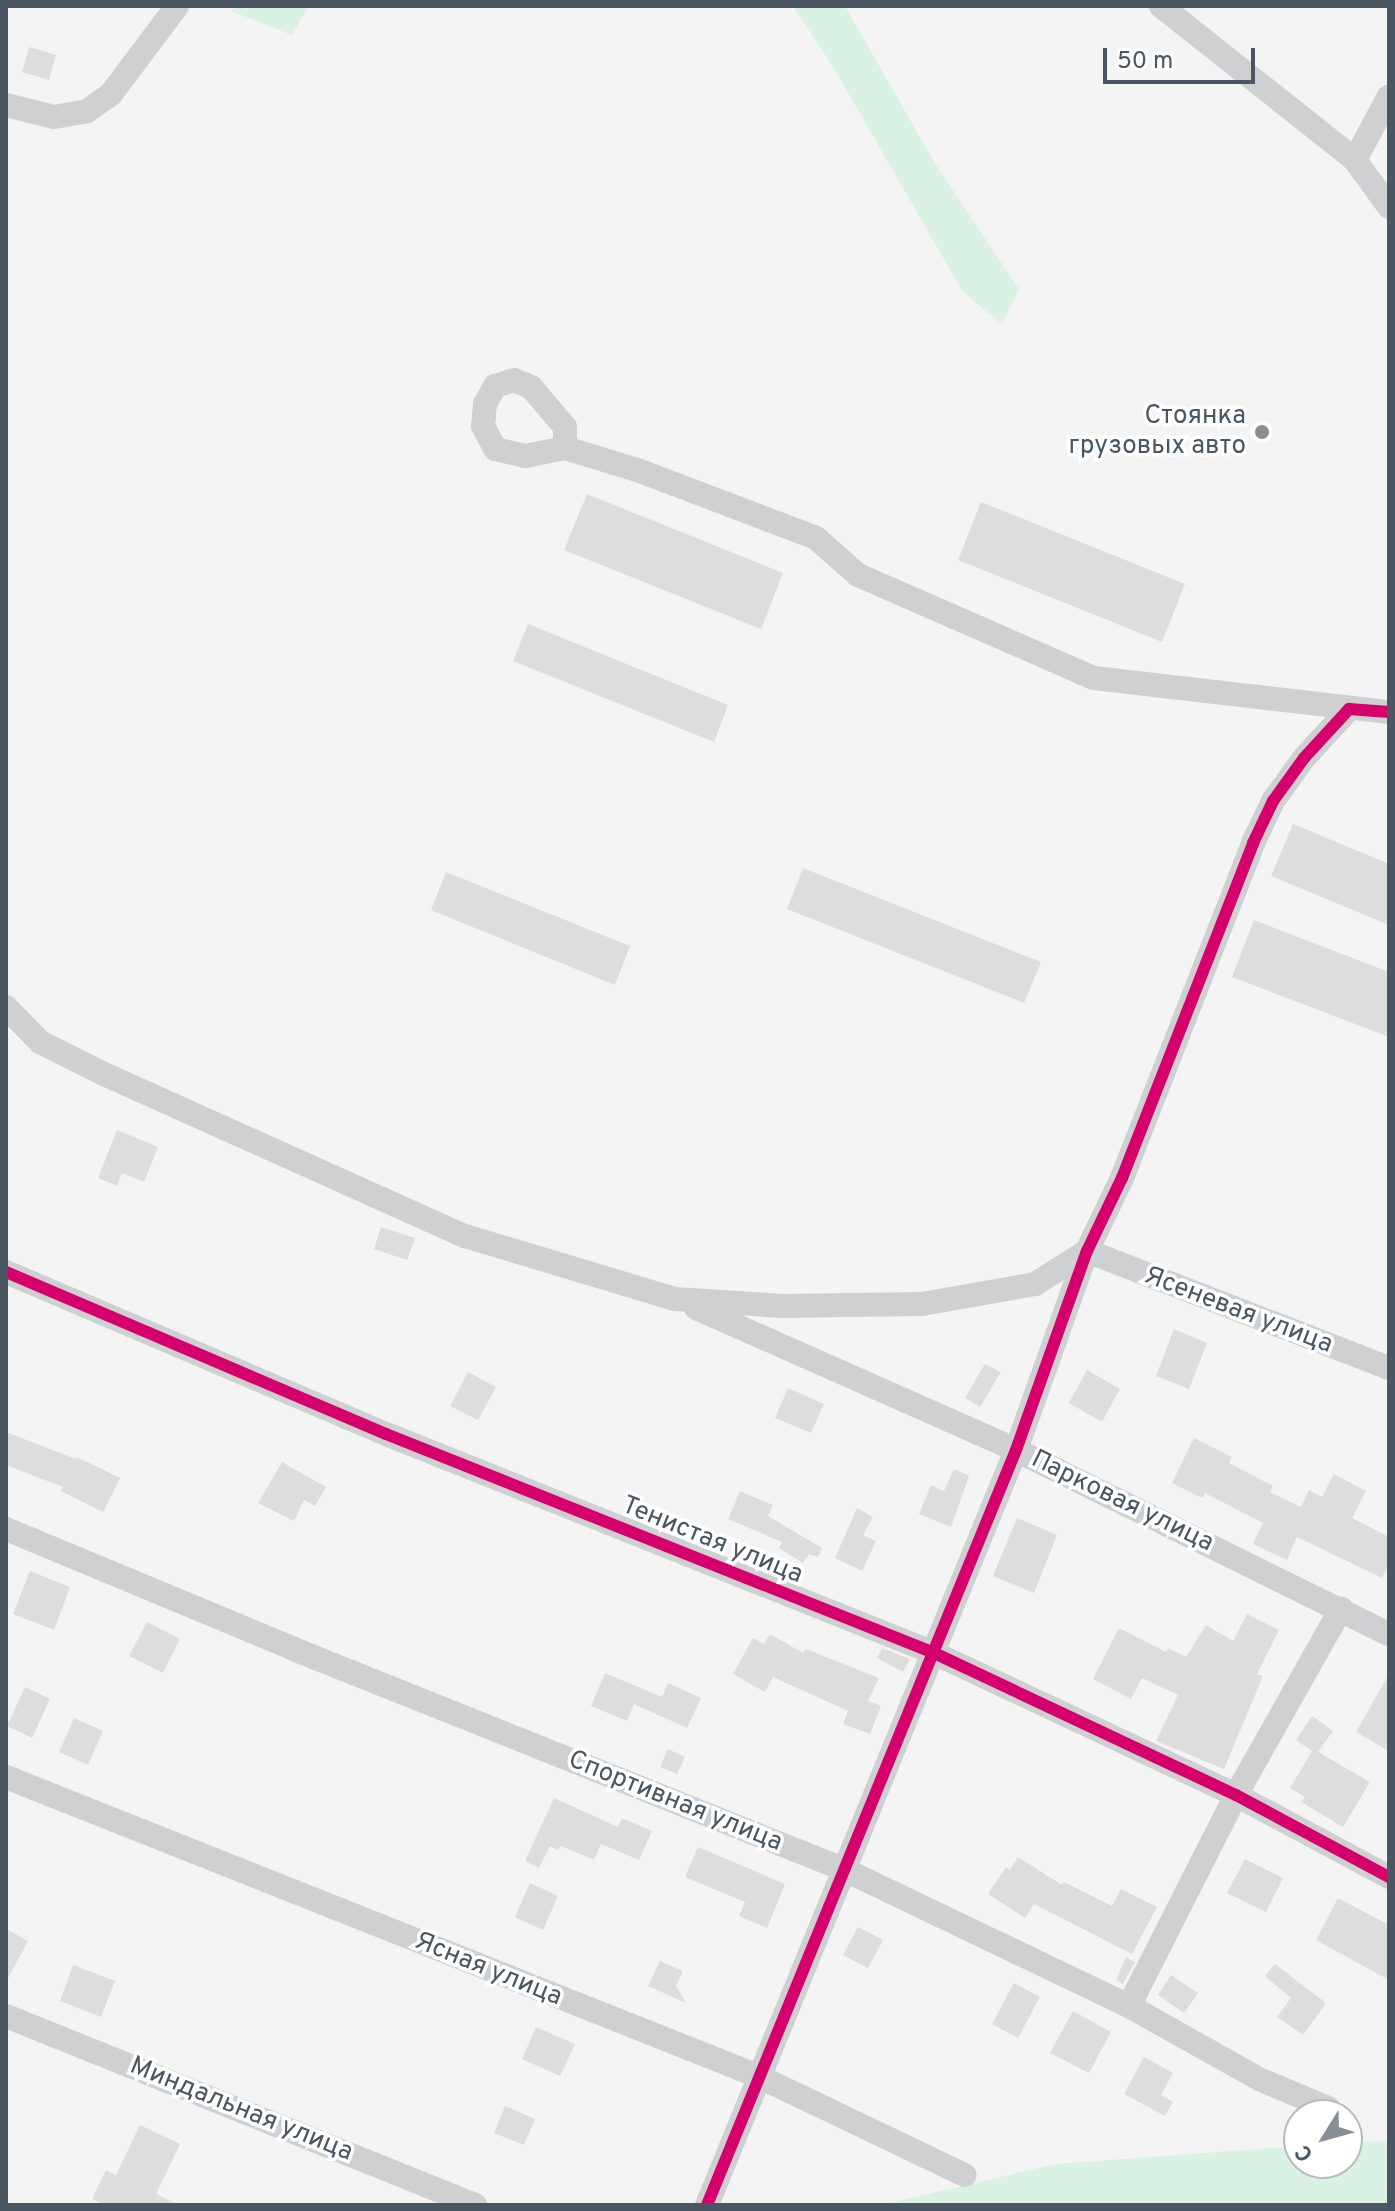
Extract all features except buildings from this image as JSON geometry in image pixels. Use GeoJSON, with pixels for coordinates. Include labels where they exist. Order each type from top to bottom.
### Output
{"type":"FeatureCollection","features":[{"type":"Feature","properties":{"kind":"street"},"geometry":{"type":"LineString","coordinates":[[6,105],[54,117],[87,111],[111,94],[177,6]]}},
{"type":"Feature","properties":{"kind":"street"},"geometry":{"type":"LineString","coordinates":[[1161,6],[1355,160],[1389,207]]}},
{"type":"Feature","properties":{"kind":"street"},"geometry":{"type":"LineString","coordinates":[[1355,160],[1389,96]]}},
{"type":"Feature","properties":{"kind":"street"},"geometry":{"type":"LineString","coordinates":[[565,448],[640,471],[816,538],[858,575],[1094,678],[1349,709],[1389,711]]}},
{"type":"Feature","properties":{"kind":"street"},"geometry":{"type":"LineString","coordinates":[[707,2205],[1016,1450],[1087,1251],[1117,1190],[1248,857],[1273,801],[1304,758],[1349,709]]}},
{"type":"Feature","properties":{"kind":"street"},"geometry":{"type":"LineString","coordinates":[[6,1007],[40,1042]]}},
{"type":"Feature","properties":{"kind":"street"},"geometry":{"type":"LineString","coordinates":[[6,1028],[465,1236],[675,1299],[782,1306],[922,1304],[1035,1284],[1087,1251]]}},
{"type":"Feature","properties":{"kind":"street","name":"Ясеневая улица"},"geometry":{"type":"LineString","coordinates":[[1087,1251],[1389,1368]]}},
{"type":"Feature","properties":{"kind":"street","name":"Тенистая улица"},"geometry":{"type":"LineString","coordinates":[[6,1272],[386,1434],[932,1652],[1236,1795],[1389,1877]]}},
{"type":"Feature","properties":{"kind":"street","name":"Парковая улица"},"geometry":{"type":"LineString","coordinates":[[675,1299],[1016,1450],[1389,1634]]}},
{"type":"Feature","properties":{"kind":"street","name":"Спортивная улица"},"geometry":{"type":"LineString","coordinates":[[6,1529],[296,1650],[843,1869],[1129,2006],[1261,2080],[1306,2099]]}},
{"type":"Feature","properties":{"kind":"street"},"geometry":{"type":"LineString","coordinates":[[1129,2006],[1236,1795],[1341,1609]]}},
{"type":"Feature","properties":{"kind":"street","name":"Ясная улица"},"geometry":{"type":"LineString","coordinates":[[6,1777],[758,2076],[965,2175]]}},
{"type":"Feature","properties":{"kind":"street","name":"Миндальная улица"},"geometry":{"type":"LineString","coordinates":[[6,2016],[475,2205]]}},
{"type":"Feature","properties":{"kind":"green space"},"geometry":{"type":"Polygon","coordinates":[[[235,6],[309,6],[292,35],[231,11],[235,6]]]}},
{"type":"Feature","properties":{"kind":"green space"},"geometry":{"type":"Polygon","coordinates":[[[793,6],[845,6],[933,160],[1019,289],[1002,324],[963,292],[832,65],[793,6]]]}},
{"type":"Feature","properties":{"kind":"green space"},"geometry":{"type":"Polygon","coordinates":[[[1389,2141],[1389,2205],[881,2205],[1056,2164],[1283,2147],[1283,2179],[1363,2179],[1363,2142],[1389,2141]]]}},
{"type":"Feature","properties":{"kind":"cycle path"},"geometry":{"type":"LineString","coordinates":[[707,2205],[1016,1450],[1087,1251],[1122,1178],[1253,843],[1273,801],[1304,758],[1349,709],[1389,712]]}},
{"type":"Feature","properties":{"kind":"cycle path"},"geometry":{"type":"LineString","coordinates":[[6,1272],[386,1434],[932,1652],[1236,1795],[1389,1877]]}},
{"type":"Feature","properties":{"kind":"place","name":"Стоянка грузовых авто"},"geometry":{"type":"Point","coordinates":[1262,432]}}]}
